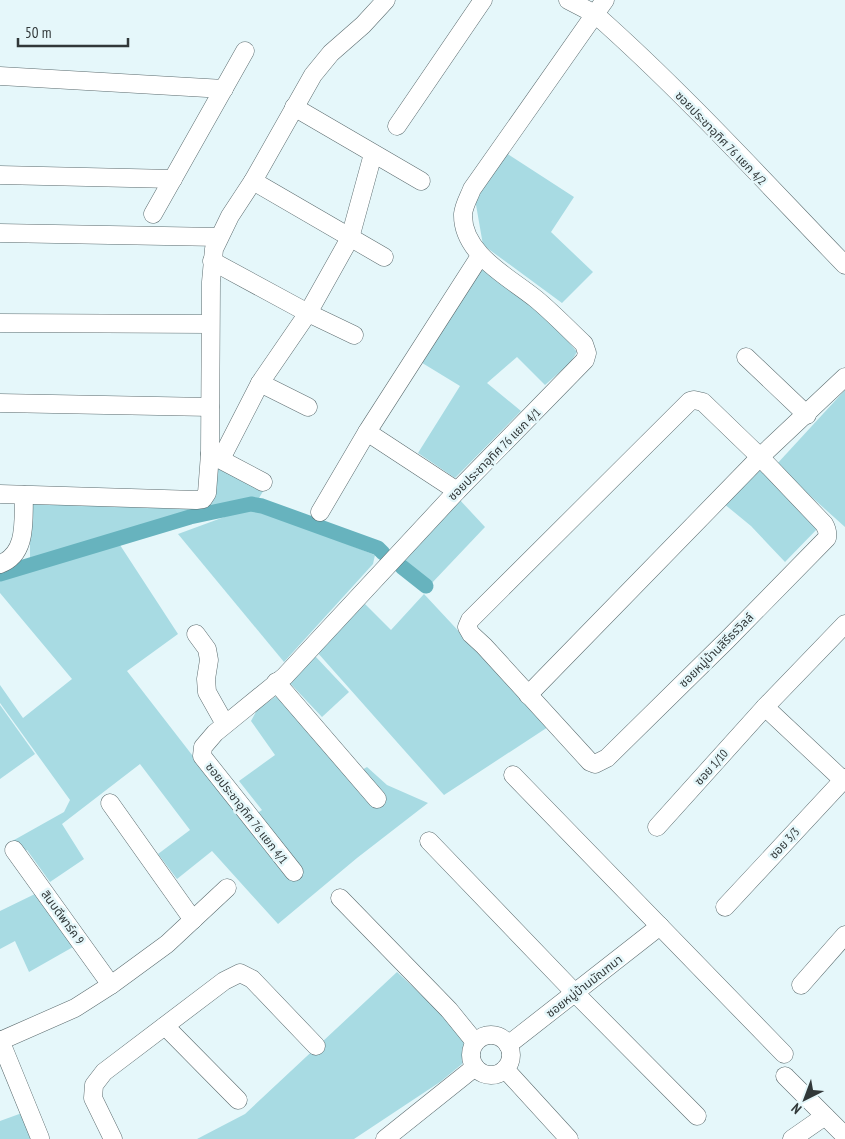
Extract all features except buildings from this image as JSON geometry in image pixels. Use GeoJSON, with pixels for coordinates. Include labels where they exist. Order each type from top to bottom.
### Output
{"type":"FeatureCollection","features":[{"type":"Feature","properties":{"kind":"street"},"geometry":{"type":"LineString","coordinates":[[216,456],[210,407],[210,324],[212,261],[219,237],[230,216],[253,182],[313,75],[331,53],[363,25],[386,0]]}},
{"type":"Feature","properties":{"kind":"street"},"geometry":{"type":"LineString","coordinates":[[397,126],[483,0]]}},
{"type":"Feature","properties":{"kind":"street","name":"ซอยประชาอุทิศ 76 แยก 4/2"},"geometry":{"type":"LineString","coordinates":[[568,0],[600,7],[626,42],[845,264]]}},
{"type":"Feature","properties":{"kind":"street","name":"ซอยประชาอุทิศ 76 แยก 4/1"},"geometry":{"type":"LineString","coordinates":[[294,872],[202,756],[203,746],[225,724],[284,676],[457,492],[581,366],[587,353],[584,344],[537,300],[480,256],[470,243],[463,214],[472,189],[600,7]]}},
{"type":"Feature","properties":{"kind":"street"},"geometry":{"type":"LineString","coordinates":[[153,214],[245,51]]}},
{"type":"Feature","properties":{"kind":"street"},"geometry":{"type":"LineString","coordinates":[[0,76],[224,88]]}},
{"type":"Feature","properties":{"kind":"street"},"geometry":{"type":"LineString","coordinates":[[294,107],[421,181]]}},
{"type":"Feature","properties":{"kind":"street"},"geometry":{"type":"LineString","coordinates":[[0,494],[203,499],[207,493],[216,456],[260,383],[308,313],[350,238],[373,154]]}},
{"type":"Feature","properties":{"kind":"street"},"geometry":{"type":"LineString","coordinates":[[0,175],[173,179]]}},
{"type":"Feature","properties":{"kind":"street"},"geometry":{"type":"LineString","coordinates":[[253,182],[384,257]]}},
{"type":"Feature","properties":{"kind":"street"},"geometry":{"type":"LineString","coordinates":[[0,233],[219,237]]}},
{"type":"Feature","properties":{"kind":"street"},"geometry":{"type":"LineString","coordinates":[[320,512],[367,432],[480,256]]}},
{"type":"Feature","properties":{"kind":"street"},"geometry":{"type":"LineString","coordinates":[[212,261],[354,336]]}},
{"type":"Feature","properties":{"kind":"street"},"geometry":{"type":"LineString","coordinates":[[0,322],[210,324]]}},
{"type":"Feature","properties":{"kind":"street"},"geometry":{"type":"LineString","coordinates":[[746,357],[806,415]]}},
{"type":"Feature","properties":{"kind":"street"},"geometry":{"type":"LineString","coordinates":[[528,695],[760,457],[845,377]]}},
{"type":"Feature","properties":{"kind":"street"},"geometry":{"type":"LineString","coordinates":[[260,383],[308,407]]}},
{"type":"Feature","properties":{"kind":"street","name":"ซอยหมู่บ้านสิรีธรวิลล์"},"geometry":{"type":"LineString","coordinates":[[699,400],[703,402],[760,457],[827,529],[828,534],[826,538],[727,640],[607,758],[596,764],[590,762],[528,695],[470,634],[467,627],[470,620],[690,401],[699,400]]}},
{"type":"Feature","properties":{"kind":"street"},"geometry":{"type":"LineString","coordinates":[[0,403],[210,407]]}},
{"type":"Feature","properties":{"kind":"street"},"geometry":{"type":"LineString","coordinates":[[367,432],[457,492]]}},
{"type":"Feature","properties":{"kind":"street"},"geometry":{"type":"LineString","coordinates":[[216,456],[263,482]]}},
{"type":"Feature","properties":{"kind":"street"},"geometry":{"type":"LineString","coordinates":[[0,564],[8,561],[16,553],[21,542],[24,494]]}},
{"type":"Feature","properties":{"kind":"street","name":"ซอย 1/10"},"geometry":{"type":"LineString","coordinates":[[657,827],[765,707],[845,624]]}},
{"type":"Feature","properties":{"kind":"street"},"geometry":{"type":"LineString","coordinates":[[196,634],[207,649],[209,660],[206,678],[207,692],[225,724]]}},
{"type":"Feature","properties":{"kind":"street"},"geometry":{"type":"LineString","coordinates":[[276,682],[377,799]]}},
{"type":"Feature","properties":{"kind":"street"},"geometry":{"type":"LineString","coordinates":[[765,707],[844,780]]}},
{"type":"Feature","properties":{"kind":"street"},"geometry":{"type":"LineString","coordinates":[[513,775],[784,1054]]}},
{"type":"Feature","properties":{"kind":"street","name":"ซอย 3/3"},"geometry":{"type":"LineString","coordinates":[[725,907],[844,780]]}},
{"type":"Feature","properties":{"kind":"street"},"geometry":{"type":"LineString","coordinates":[[110,803],[193,920]]}},
{"type":"Feature","properties":{"kind":"street"},"geometry":{"type":"LineString","coordinates":[[429,841],[575,993],[697,1116]]}},
{"type":"Feature","properties":{"kind":"street","name":"สินบดีพาร์ค 9"},"geometry":{"type":"LineString","coordinates":[[14,850],[111,985]]}},
{"type":"Feature","properties":{"kind":"street"},"geometry":{"type":"LineString","coordinates":[[40,1138],[0,1040],[76,1008],[111,985],[166,944],[227,888]]}},
{"type":"Feature","properties":{"kind":"street"},"geometry":{"type":"LineString","coordinates":[[340,898],[449,1010],[475,1042]]}},
{"type":"Feature","properties":{"kind":"street","name":"ซอยหมู่บ้านมัณฑนา"},"geometry":{"type":"LineString","coordinates":[[508,1045],[660,926]]}},
{"type":"Feature","properties":{"kind":"street"},"geometry":{"type":"LineString","coordinates":[[801,985],[845,935]]}},
{"type":"Feature","properties":{"kind":"street"},"geometry":{"type":"LineString","coordinates":[[113,1139],[93,1098],[94,1085],[104,1072],[224,981],[240,973],[252,979],[316,1046]]}},
{"type":"Feature","properties":{"kind":"street"},"geometry":{"type":"LineString","coordinates":[[165,1026],[238,1100]]}},
{"type":"Feature","properties":{"kind":"street"},"geometry":{"type":"LineString","coordinates":[[492,1034],[499,1036],[508,1045],[511,1058],[505,1069],[493,1075],[486,1074],[475,1067],[471,1055],[475,1042],[479,1038],[492,1034]]}},
{"type":"Feature","properties":{"kind":"street"},"geometry":{"type":"LineString","coordinates":[[385,1139],[408,1133],[475,1067]]}},
{"type":"Feature","properties":{"kind":"street"},"geometry":{"type":"LineString","coordinates":[[505,1069],[569,1139]]}},
{"type":"Feature","properties":{"kind":"street"},"geometry":{"type":"LineString","coordinates":[[785,1076],[845,1136]]}},
{"type":"Feature","properties":{"kind":"street"},"geometry":{"type":"LineString","coordinates":[[792,1139],[825,1116]]}},
{"type":"Feature","properties":{"kind":"shaded area"},"geometry":{"type":"Polygon","coordinates":[[[506,153],[574,197],[551,232],[593,272],[562,303],[483,245],[475,199],[506,153]]]}},
{"type":"Feature","properties":{"kind":"shaded area"},"geometry":{"type":"Polygon","coordinates":[[[484,265],[557,328],[577,352],[570,363],[545,385],[517,357],[487,383],[521,411],[455,478],[418,453],[460,386],[419,361],[484,265]]]}},
{"type":"Feature","properties":{"kind":"shaded area"},"geometry":{"type":"Polygon","coordinates":[[[845,390],[845,527],[776,465],[845,390]]]}},
{"type":"Feature","properties":{"kind":"shaded area"},"geometry":{"type":"Polygon","coordinates":[[[216,465],[265,488],[259,498],[217,506],[30,562],[30,498],[194,503],[216,465]]]}},
{"type":"Feature","properties":{"kind":"shaded area"},"geometry":{"type":"Polygon","coordinates":[[[760,465],[819,527],[785,562],[751,526],[723,503],[760,465]]]}},
{"type":"Feature","properties":{"kind":"shaded area"},"geometry":{"type":"Polygon","coordinates":[[[458,498],[485,527],[430,585],[402,559],[458,498]]]}},
{"type":"Feature","properties":{"kind":"shaded area"},"geometry":{"type":"Polygon","coordinates":[[[246,509],[263,511],[375,555],[373,564],[284,662],[178,534],[246,509]]]}},
{"type":"Feature","properties":{"kind":"shaded area"},"geometry":{"type":"Polygon","coordinates":[[[120,545],[178,634],[127,671],[244,822],[262,810],[239,781],[275,755],[251,721],[257,710],[279,694],[348,778],[367,767],[387,785],[428,803],[357,858],[278,924],[212,851],[177,879],[158,854],[190,830],[140,764],[62,824],[84,859],[50,882],[27,850],[14,860],[7,844],[64,812],[70,800],[0,703],[0,685],[23,718],[72,679],[0,593],[0,577],[120,545]]]}},
{"type":"Feature","properties":{"kind":"shaded area"},"geometry":{"type":"Polygon","coordinates":[[[424,594],[548,727],[444,795],[317,652],[365,604],[391,630],[424,594]]]}},
{"type":"Feature","properties":{"kind":"shaded area"},"geometry":{"type":"Polygon","coordinates":[[[315,656],[349,692],[322,717],[288,681],[315,656]]]}},
{"type":"Feature","properties":{"kind":"shaded area"},"geometry":{"type":"Polygon","coordinates":[[[0,705],[35,754],[0,779],[0,705]]]}},
{"type":"Feature","properties":{"kind":"shaded area"},"geometry":{"type":"Polygon","coordinates":[[[37,893],[73,947],[29,972],[15,941],[0,949],[0,911],[37,893]]]}},
{"type":"Feature","properties":{"kind":"shaded area"},"geometry":{"type":"Polygon","coordinates":[[[397,972],[455,1026],[466,1040],[466,1054],[462,1064],[440,1082],[354,1139],[197,1139],[245,1114],[397,972]]]}},
{"type":"Feature","properties":{"kind":"shaded area"},"geometry":{"type":"Polygon","coordinates":[[[22,1113],[33,1139],[0,1139],[0,1121],[22,1113]]]}},
{"type":"Feature","properties":{"kind":"waterway"},"geometry":{"type":"LineString","coordinates":[[0,574],[190,517],[251,504],[262,506],[378,548],[383,553]]}},
{"type":"Feature","properties":{"kind":"waterway"},"geometry":{"type":"LineString","coordinates":[[402,567],[426,586]]}}]}
